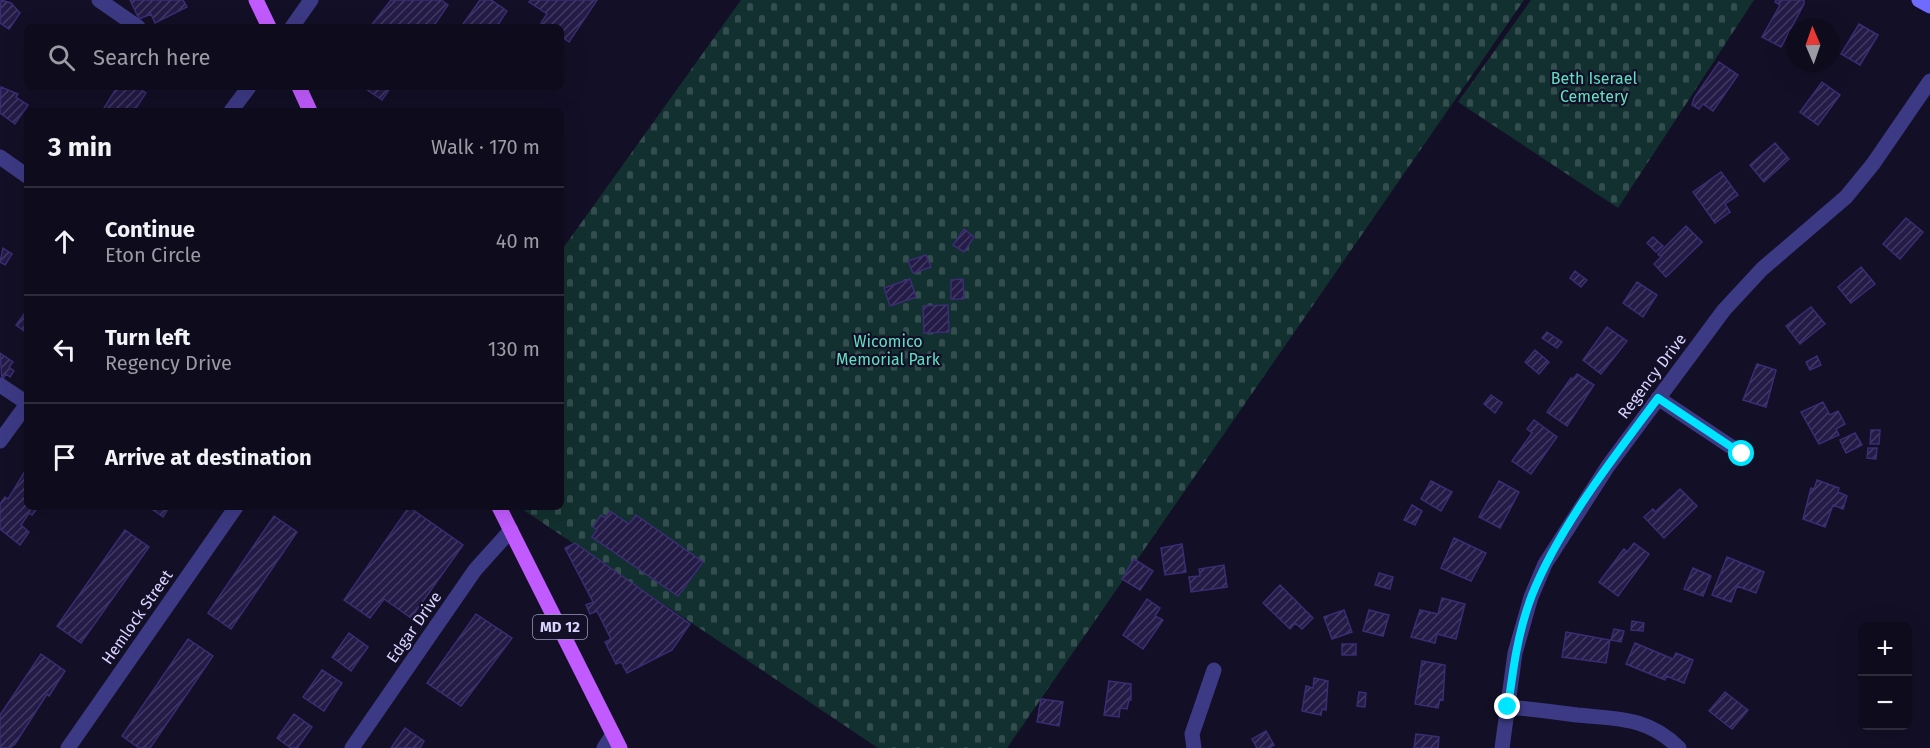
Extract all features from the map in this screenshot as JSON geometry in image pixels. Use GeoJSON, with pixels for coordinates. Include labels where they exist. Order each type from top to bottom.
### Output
{"type":"FeatureCollection","features":[{"type":"Feature","properties":{"kind":"main road"},"geometry":{"type":"LineString","coordinates":[[256,0],[268,24]]}},
{"type":"Feature","properties":{"kind":"main road"},"geometry":{"type":"LineString","coordinates":[[300,90],[309,108]]}},
{"type":"Feature","properties":{"kind":"main road","name":"MD 12"},"geometry":{"type":"LineString","coordinates":[[501,510],[620,748]]}},
{"type":"Feature","properties":{"kind":"street"},"geometry":{"type":"LineString","coordinates":[[99,0],[134,24]]}},
{"type":"Feature","properties":{"kind":"street"},"geometry":{"type":"LineString","coordinates":[[294,24],[311,0]]}},
{"type":"Feature","properties":{"kind":"street"},"geometry":{"type":"LineString","coordinates":[[1918,0],[1930,6]]}},
{"type":"Feature","properties":{"kind":"street","name":"Regency Drive"},"geometry":{"type":"LineString","coordinates":[[1502,748],[1515,653],[1531,597],[1545,564],[1608,466],[1724,310],[1762,269],[1846,197],[1873,164],[1930,81]]}},
{"type":"Feature","properties":{"kind":"street"},"geometry":{"type":"LineString","coordinates":[[233,108],[247,90]]}},
{"type":"Feature","properties":{"kind":"street"},"geometry":{"type":"LineString","coordinates":[[0,157],[24,174]]}},
{"type":"Feature","properties":{"kind":"street"},"geometry":{"type":"LineString","coordinates":[[0,385],[24,402]]}},
{"type":"Feature","properties":{"kind":"street"},"geometry":{"type":"LineString","coordinates":[[1658,398],[1742,454]]}},
{"type":"Feature","properties":{"kind":"street"},"geometry":{"type":"LineString","coordinates":[[0,441],[24,408]]}},
{"type":"Feature","properties":{"kind":"street","name":"Hemlock Street"},"geometry":{"type":"LineString","coordinates":[[68,748],[234,510]]}},
{"type":"Feature","properties":{"kind":"street","name":"Edgar Drive"},"geometry":{"type":"LineString","coordinates":[[352,748],[475,570],[511,530]]}},
{"type":"Feature","properties":{"kind":"street"},"geometry":{"type":"LineString","coordinates":[[1194,748],[1192,734],[1214,670]]}},
{"type":"Feature","properties":{"kind":"street"},"geometry":{"type":"LineString","coordinates":[[1508,707],[1613,716],[1636,721],[1666,735],[1679,748]]}},
{"type":"Feature","properties":{"kind":"street"},"geometry":{"type":"LineString","coordinates":[[604,748],[613,734]]}},
{"type":"Feature","properties":{"kind":"green space","name":"Wicomico Memorial Park"},"geometry":{"type":"Polygon","coordinates":[[[741,0],[1524,0],[1007,748],[878,748],[523,510],[564,510],[564,247],[741,0]]]}},
{"type":"Feature","properties":{"kind":"green space","name":"Beth Iserael Cemetery"},"geometry":{"type":"Polygon","coordinates":[[[1531,0],[1754,0],[1618,208],[1458,102],[1531,0]]]}},
{"type":"Feature","properties":{"kind":"building"},"geometry":{"type":"Polygon","coordinates":[[[1,0],[11,3],[20,13],[9,29],[0,23],[1,0]]]}},
{"type":"Feature","properties":{"kind":"building"},"geometry":{"type":"Polygon","coordinates":[[[130,0],[183,0],[187,7],[155,23],[151,14],[139,19],[130,0]]]}},
{"type":"Feature","properties":{"kind":"building"},"geometry":{"type":"Polygon","coordinates":[[[391,0],[441,0],[448,5],[435,24],[372,24],[391,0]]]}},
{"type":"Feature","properties":{"kind":"building"},"geometry":{"type":"Polygon","coordinates":[[[480,0],[491,0],[507,11],[500,24],[463,24],[480,0]]]}},
{"type":"Feature","properties":{"kind":"building"},"geometry":{"type":"Polygon","coordinates":[[[531,0],[597,0],[569,42],[564,38],[564,24],[542,24],[547,14],[529,2],[531,0]]]}},
{"type":"Feature","properties":{"kind":"building"},"geometry":{"type":"Polygon","coordinates":[[[1776,0],[1804,0],[1797,18],[1786,18],[1786,38],[1781,47],[1762,37],[1780,5],[1775,2],[1776,0]]]}},
{"type":"Feature","properties":{"kind":"building"},"geometry":{"type":"Polygon","coordinates":[[[1859,24],[1878,35],[1860,65],[1841,54],[1859,24]]]}},
{"type":"Feature","properties":{"kind":"building"},"geometry":{"type":"Polygon","coordinates":[[[1719,62],[1738,75],[1713,111],[1703,104],[1699,109],[1692,105],[1694,98],[1719,62]]]}},
{"type":"Feature","properties":{"kind":"building"},"geometry":{"type":"Polygon","coordinates":[[[1822,82],[1840,95],[1818,125],[1800,112],[1822,82]]]}},
{"type":"Feature","properties":{"kind":"building"},"geometry":{"type":"Polygon","coordinates":[[[1,87],[18,94],[16,97],[28,105],[15,124],[0,113],[1,87]]]}},
{"type":"Feature","properties":{"kind":"building"},"geometry":{"type":"Polygon","coordinates":[[[115,90],[142,90],[146,93],[136,108],[104,108],[115,90]]]}},
{"type":"Feature","properties":{"kind":"building"},"geometry":{"type":"Polygon","coordinates":[[[367,90],[389,90],[382,100],[367,90]]]}},
{"type":"Feature","properties":{"kind":"building"},"geometry":{"type":"Polygon","coordinates":[[[1775,143],[1789,159],[1764,182],[1750,165],[1775,143]]]}},
{"type":"Feature","properties":{"kind":"building"},"geometry":{"type":"Polygon","coordinates":[[[1721,172],[1738,195],[1725,204],[1730,212],[1715,223],[1693,192],[1721,172]]]}},
{"type":"Feature","properties":{"kind":"building"},"geometry":{"type":"Polygon","coordinates":[[[1906,218],[1923,232],[1900,259],[1883,244],[1906,218]]]}},
{"type":"Feature","properties":{"kind":"building"},"geometry":{"type":"Polygon","coordinates":[[[1686,226],[1702,242],[1666,277],[1654,264],[1661,257],[1658,254],[1686,226]]]}},
{"type":"Feature","properties":{"kind":"building"},"geometry":{"type":"Polygon","coordinates":[[[964,229],[974,237],[964,252],[953,245],[964,229]]]}},
{"type":"Feature","properties":{"kind":"building"},"geometry":{"type":"Polygon","coordinates":[[[1653,237],[1663,246],[1656,252],[1647,243],[1653,237]]]}},
{"type":"Feature","properties":{"kind":"building"},"geometry":{"type":"Polygon","coordinates":[[[3,248],[12,254],[5,265],[0,262],[3,248]]]}},
{"type":"Feature","properties":{"kind":"building"},"geometry":{"type":"Polygon","coordinates":[[[926,255],[931,267],[913,273],[908,261],[926,255]]]}},
{"type":"Feature","properties":{"kind":"building"},"geometry":{"type":"Polygon","coordinates":[[[1861,267],[1875,284],[1851,303],[1838,287],[1861,267]]]}},
{"type":"Feature","properties":{"kind":"building"},"geometry":{"type":"Polygon","coordinates":[[[1575,271],[1587,280],[1581,287],[1570,278],[1575,271]]]}},
{"type":"Feature","properties":{"kind":"building"},"geometry":{"type":"Polygon","coordinates":[[[910,279],[916,297],[890,306],[884,288],[910,279]]]}},
{"type":"Feature","properties":{"kind":"building"},"geometry":{"type":"Polygon","coordinates":[[[963,279],[964,299],[951,299],[951,280],[963,279]]]}},
{"type":"Feature","properties":{"kind":"building"},"geometry":{"type":"Polygon","coordinates":[[[1637,282],[1657,295],[1643,317],[1623,303],[1637,282]]]}},
{"type":"Feature","properties":{"kind":"building"},"geometry":{"type":"Polygon","coordinates":[[[948,305],[949,332],[924,333],[923,306],[948,305]]]}},
{"type":"Feature","properties":{"kind":"building"},"geometry":{"type":"Polygon","coordinates":[[[1811,307],[1825,324],[1800,344],[1786,326],[1811,307]]]}},
{"type":"Feature","properties":{"kind":"building"},"geometry":{"type":"Polygon","coordinates":[[[24,314],[24,331],[16,325],[24,314]]]}},
{"type":"Feature","properties":{"kind":"building"},"geometry":{"type":"Polygon","coordinates":[[[1607,327],[1627,341],[1601,374],[1583,360],[1607,327]]]}},
{"type":"Feature","properties":{"kind":"building"},"geometry":{"type":"Polygon","coordinates":[[[1547,332],[1562,342],[1557,348],[1542,338],[1547,332]]]}},
{"type":"Feature","properties":{"kind":"building"},"geometry":{"type":"Polygon","coordinates":[[[1535,350],[1549,362],[1539,374],[1525,362],[1535,350]]]}},
{"type":"Feature","properties":{"kind":"building"},"geometry":{"type":"Polygon","coordinates":[[[0,353],[13,362],[9,367],[14,371],[10,377],[6,374],[2,380],[0,353]]]}},
{"type":"Feature","properties":{"kind":"building"},"geometry":{"type":"Polygon","coordinates":[[[1817,356],[1821,365],[1810,370],[1806,362],[1817,356]]]}},
{"type":"Feature","properties":{"kind":"building"},"geometry":{"type":"Polygon","coordinates":[[[1757,364],[1776,370],[1766,407],[1743,400],[1757,364]]]}},
{"type":"Feature","properties":{"kind":"building"},"geometry":{"type":"Polygon","coordinates":[[[1577,374],[1594,385],[1567,426],[1547,412],[1571,378],[1573,379],[1577,374]]]}},
{"type":"Feature","properties":{"kind":"building"},"geometry":{"type":"Polygon","coordinates":[[[1491,395],[1502,403],[1495,413],[1484,404],[1491,395]]]}},
{"type":"Feature","properties":{"kind":"building"},"geometry":{"type":"Polygon","coordinates":[[[1823,402],[1830,415],[1838,411],[1845,424],[1836,429],[1839,435],[1819,444],[1801,412],[1823,402]]]}},
{"type":"Feature","properties":{"kind":"building"},"geometry":{"type":"Polygon","coordinates":[[[1534,420],[1557,437],[1531,474],[1512,461],[1532,433],[1527,429],[1534,420]]]}},
{"type":"Feature","properties":{"kind":"building"},"geometry":{"type":"Polygon","coordinates":[[[1871,430],[1880,430],[1879,444],[1870,444],[1871,430]]]}},
{"type":"Feature","properties":{"kind":"building"},"geometry":{"type":"Polygon","coordinates":[[[1855,433],[1862,445],[1846,453],[1840,440],[1855,433]]]}},
{"type":"Feature","properties":{"kind":"building"},"geometry":{"type":"Polygon","coordinates":[[[1868,448],[1877,448],[1876,459],[1867,458],[1868,448]]]}},
{"type":"Feature","properties":{"kind":"building"},"geometry":{"type":"Polygon","coordinates":[[[24,473],[24,510],[36,510],[32,515],[29,513],[21,525],[29,532],[20,545],[0,529],[0,504],[5,497],[8,499],[24,473]]]}},
{"type":"Feature","properties":{"kind":"building"},"geometry":{"type":"Polygon","coordinates":[[[1817,480],[1839,488],[1838,492],[1847,496],[1843,509],[1833,505],[1825,527],[1803,519],[1811,488],[1814,489],[1817,480]]]}},
{"type":"Feature","properties":{"kind":"building"},"geometry":{"type":"Polygon","coordinates":[[[1431,481],[1452,492],[1441,511],[1421,499],[1431,481]]]}},
{"type":"Feature","properties":{"kind":"building"},"geometry":{"type":"Polygon","coordinates":[[[1499,481],[1519,492],[1500,528],[1479,517],[1499,481]]]}},
{"type":"Feature","properties":{"kind":"building"},"geometry":{"type":"Polygon","coordinates":[[[1680,489],[1697,506],[1664,538],[1644,517],[1653,509],[1655,512],[1680,489]]]}},
{"type":"Feature","properties":{"kind":"building"},"geometry":{"type":"Polygon","coordinates":[[[1412,505],[1422,511],[1415,525],[1404,520],[1412,505]]]}},
{"type":"Feature","properties":{"kind":"building"},"geometry":{"type":"Polygon","coordinates":[[[153,510],[167,510],[163,517],[153,510]]]}},
{"type":"Feature","properties":{"kind":"building"},"geometry":{"type":"Polygon","coordinates":[[[407,510],[413,510],[463,545],[411,618],[384,599],[370,618],[344,600],[407,510]]]}},
{"type":"Feature","properties":{"kind":"building"},"geometry":{"type":"Polygon","coordinates":[[[610,511],[629,524],[636,515],[703,562],[678,596],[592,537],[597,530],[593,527],[601,515],[605,518],[610,511]]]}},
{"type":"Feature","properties":{"kind":"building"},"geometry":{"type":"Polygon","coordinates":[[[274,516],[297,532],[231,629],[208,613],[274,516]]]}},
{"type":"Feature","properties":{"kind":"building"},"geometry":{"type":"Polygon","coordinates":[[[125,530],[149,547],[81,643],[57,626],[125,530]]]}},
{"type":"Feature","properties":{"kind":"building"},"geometry":{"type":"Polygon","coordinates":[[[1454,538],[1486,553],[1471,581],[1441,568],[1454,538]]]}},
{"type":"Feature","properties":{"kind":"building"},"geometry":{"type":"Polygon","coordinates":[[[575,543],[690,624],[672,650],[627,673],[621,662],[616,664],[605,642],[611,639],[597,611],[590,614],[586,605],[593,602],[565,548],[575,543]]]}},
{"type":"Feature","properties":{"kind":"building"},"geometry":{"type":"Polygon","coordinates":[[[1634,543],[1649,554],[1618,596],[1599,582],[1624,549],[1627,552],[1634,543]]]}},
{"type":"Feature","properties":{"kind":"building"},"geometry":{"type":"Polygon","coordinates":[[[1182,544],[1186,572],[1165,575],[1161,548],[1182,544]]]}},
{"type":"Feature","properties":{"kind":"building"},"geometry":{"type":"Polygon","coordinates":[[[1727,557],[1764,572],[1756,593],[1737,586],[1731,602],[1712,595],[1727,557]]]}},
{"type":"Feature","properties":{"kind":"building"},"geometry":{"type":"Polygon","coordinates":[[[1134,559],[1153,571],[1140,590],[1122,579],[1134,559]]]}},
{"type":"Feature","properties":{"kind":"building"},"geometry":{"type":"Polygon","coordinates":[[[1224,565],[1227,587],[1191,592],[1189,577],[1200,576],[1199,569],[1224,565]]]}},
{"type":"Feature","properties":{"kind":"building"},"geometry":{"type":"Polygon","coordinates":[[[1693,568],[1711,576],[1703,596],[1684,589],[1693,568]]]}},
{"type":"Feature","properties":{"kind":"building"},"geometry":{"type":"Polygon","coordinates":[[[1379,573],[1393,577],[1390,589],[1375,585],[1379,573]]]}},
{"type":"Feature","properties":{"kind":"building"},"geometry":{"type":"Polygon","coordinates":[[[1280,585],[1313,618],[1302,629],[1295,623],[1290,629],[1263,603],[1280,585]]]}},
{"type":"Feature","properties":{"kind":"building"},"geometry":{"type":"Polygon","coordinates":[[[1442,598],[1465,604],[1456,639],[1437,634],[1435,643],[1411,637],[1420,610],[1438,614],[1442,598]]]}},
{"type":"Feature","properties":{"kind":"building"},"geometry":{"type":"Polygon","coordinates":[[[1147,599],[1160,608],[1155,616],[1163,620],[1143,649],[1123,635],[1147,599]]]}},
{"type":"Feature","properties":{"kind":"building"},"geometry":{"type":"Polygon","coordinates":[[[1344,610],[1352,632],[1332,639],[1324,617],[1344,610]]]}},
{"type":"Feature","properties":{"kind":"building"},"geometry":{"type":"Polygon","coordinates":[[[1369,610],[1389,615],[1383,636],[1363,631],[1369,610]]]}},
{"type":"Feature","properties":{"kind":"building"},"geometry":{"type":"Polygon","coordinates":[[[476,614],[512,638],[461,706],[427,683],[476,614]]]}},
{"type":"Feature","properties":{"kind":"building"},"geometry":{"type":"Polygon","coordinates":[[[1632,621],[1644,623],[1643,631],[1631,630],[1632,621]]]}},
{"type":"Feature","properties":{"kind":"building"},"geometry":{"type":"Polygon","coordinates":[[[1614,629],[1624,631],[1621,642],[1611,640],[1614,629]]]}},
{"type":"Feature","properties":{"kind":"building"},"geometry":{"type":"Polygon","coordinates":[[[1566,632],[1610,640],[1606,663],[1562,657],[1566,632]]]}},
{"type":"Feature","properties":{"kind":"building"},"geometry":{"type":"Polygon","coordinates":[[[349,633],[368,647],[351,671],[332,657],[349,633]]]}},
{"type":"Feature","properties":{"kind":"building"},"geometry":{"type":"Polygon","coordinates":[[[188,639],[213,656],[150,748],[139,748],[122,736],[188,639]]]}},
{"type":"Feature","properties":{"kind":"building"},"geometry":{"type":"Polygon","coordinates":[[[1635,643],[1673,659],[1676,653],[1693,660],[1684,683],[1666,676],[1665,680],[1626,664],[1635,643]]]}},
{"type":"Feature","properties":{"kind":"building"},"geometry":{"type":"Polygon","coordinates":[[[1342,644],[1356,644],[1356,655],[1342,655],[1342,644]]]}},
{"type":"Feature","properties":{"kind":"building"},"geometry":{"type":"Polygon","coordinates":[[[41,654],[65,671],[49,696],[47,694],[15,744],[10,748],[0,748],[0,715],[41,654]]]}},
{"type":"Feature","properties":{"kind":"building"},"geometry":{"type":"Polygon","coordinates":[[[1422,661],[1445,665],[1443,700],[1440,699],[1438,708],[1415,704],[1422,661]]]}},
{"type":"Feature","properties":{"kind":"building"},"geometry":{"type":"Polygon","coordinates":[[[322,670],[342,683],[324,711],[303,697],[322,670]]]}},
{"type":"Feature","properties":{"kind":"building"},"geometry":{"type":"Polygon","coordinates":[[[1314,678],[1328,681],[1326,710],[1322,709],[1321,715],[1302,711],[1306,686],[1313,688],[1314,678]]]}},
{"type":"Feature","properties":{"kind":"building"},"geometry":{"type":"Polygon","coordinates":[[[1109,681],[1131,684],[1131,700],[1129,700],[1127,709],[1120,708],[1119,717],[1104,715],[1109,681]]]}},
{"type":"Feature","properties":{"kind":"building"},"geometry":{"type":"Polygon","coordinates":[[[1359,692],[1366,693],[1365,707],[1357,706],[1359,692]]]}},
{"type":"Feature","properties":{"kind":"building"},"geometry":{"type":"Polygon","coordinates":[[[1725,692],[1748,710],[1732,729],[1709,711],[1725,692]]]}},
{"type":"Feature","properties":{"kind":"building"},"geometry":{"type":"Polygon","coordinates":[[[1041,699],[1063,702],[1059,726],[1037,722],[1041,699]]]}},
{"type":"Feature","properties":{"kind":"building"},"geometry":{"type":"Polygon","coordinates":[[[294,714],[312,727],[297,748],[291,748],[277,738],[294,714]]]}},
{"type":"Feature","properties":{"kind":"building"},"geometry":{"type":"Polygon","coordinates":[[[405,728],[424,741],[420,748],[391,748],[405,728]]]}},
{"type":"Feature","properties":{"kind":"building"},"geometry":{"type":"Polygon","coordinates":[[[1266,731],[1274,745],[1269,748],[1257,748],[1252,739],[1266,731]]]}},
{"type":"Feature","properties":{"kind":"building"},"geometry":{"type":"Polygon","coordinates":[[[1416,734],[1439,737],[1438,748],[1414,748],[1416,734]]]}},
{"type":"Feature","properties":{"kind":"route"},"geometry":{"type":"LineString","coordinates":[[1508,707],[1515,653],[1531,597],[1545,564],[1608,466],[1658,398],[1742,454]]}}]}
